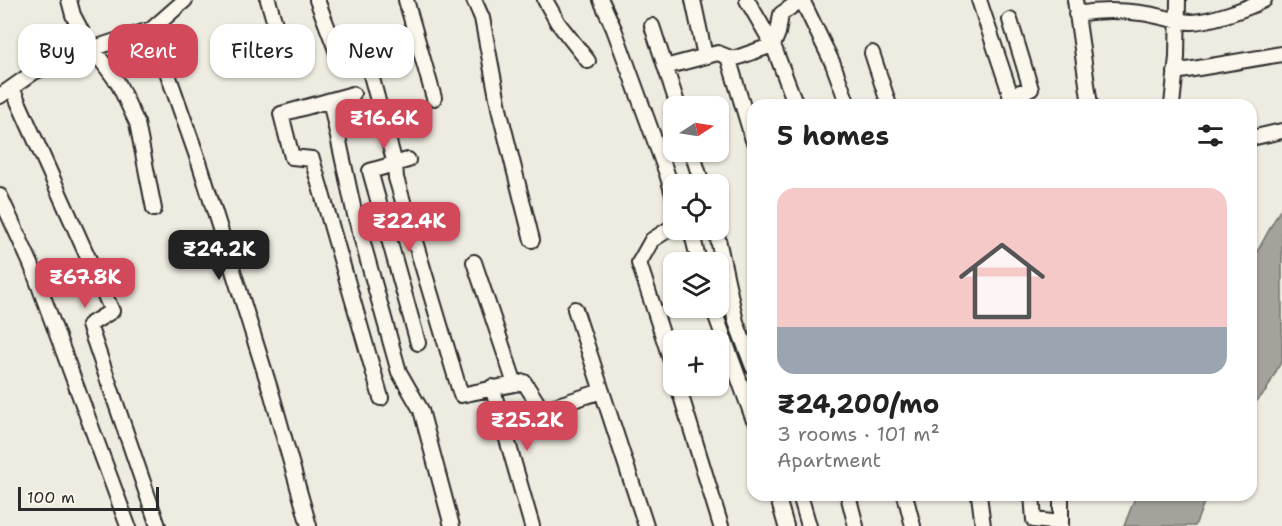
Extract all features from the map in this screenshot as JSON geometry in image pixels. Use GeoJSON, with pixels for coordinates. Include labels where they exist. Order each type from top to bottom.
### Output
{"type":"FeatureCollection","features":[{"type":"Feature","properties":{"kind":"street"},"geometry":{"type":"LineString","coordinates":[[69,0],[78,24]]}},
{"type":"Feature","properties":{"kind":"street"},"geometry":{"type":"LineString","coordinates":[[268,0],[276,24]]}},
{"type":"Feature","properties":{"kind":"street"},"geometry":{"type":"LineString","coordinates":[[317,0],[327,26]]}},
{"type":"Feature","properties":{"kind":"street"},"geometry":{"type":"LineString","coordinates":[[406,0],[434,98]]}},
{"type":"Feature","properties":{"kind":"street"},"geometry":{"type":"LineString","coordinates":[[474,0],[482,18],[500,113],[532,240]]}},
{"type":"Feature","properties":{"kind":"street"},"geometry":{"type":"LineString","coordinates":[[546,0],[558,23],[588,61]]}},
{"type":"Feature","properties":{"kind":"street"},"geometry":{"type":"LineString","coordinates":[[603,0],[667,174]]}},
{"type":"Feature","properties":{"kind":"street"},"geometry":{"type":"LineString","coordinates":[[693,0],[705,56]]}},
{"type":"Feature","properties":{"kind":"street"},"geometry":{"type":"LineString","coordinates":[[747,0],[773,45],[794,99]]}},
{"type":"Feature","properties":{"kind":"street"},"geometry":{"type":"LineString","coordinates":[[665,67],[718,53],[734,59],[773,45],[778,33],[781,14],[801,0],[832,64],[846,99]]}},
{"type":"Feature","properties":{"kind":"street"},"geometry":{"type":"LineString","coordinates":[[979,0],[1012,99]]}},
{"type":"Feature","properties":{"kind":"street"},"geometry":{"type":"LineString","coordinates":[[1173,99],[1178,0]]}},
{"type":"Feature","properties":{"kind":"street"},"geometry":{"type":"LineString","coordinates":[[1089,99],[1076,7],[1142,13],[1177,21],[1195,22],[1245,9],[1264,0]]}},
{"type":"Feature","properties":{"kind":"street"},"geometry":{"type":"LineString","coordinates":[[157,24],[180,2]]}},
{"type":"Feature","properties":{"kind":"street"},"geometry":{"type":"LineString","coordinates":[[1010,20],[1031,89],[1014,99]]}},
{"type":"Feature","properties":{"kind":"street"},"geometry":{"type":"LineString","coordinates":[[652,26],[675,96]]}},
{"type":"Feature","properties":{"kind":"street"},"geometry":{"type":"LineString","coordinates":[[872,53],[887,99]]}},
{"type":"Feature","properties":{"kind":"street"},"geometry":{"type":"LineString","coordinates":[[96,54],[118,82],[137,123],[154,209]]}},
{"type":"Feature","properties":{"kind":"street"},"geometry":{"type":"LineString","coordinates":[[1175,72],[1282,54]]}},
{"type":"Feature","properties":{"kind":"street"},"geometry":{"type":"LineString","coordinates":[[728,57],[747,120]]}},
{"type":"Feature","properties":{"kind":"street"},"geometry":{"type":"LineString","coordinates":[[0,96],[26,78]]}},
{"type":"Feature","properties":{"kind":"street"},"geometry":{"type":"LineString","coordinates":[[169,78],[200,165],[272,395],[309,526]]}},
{"type":"Feature","properties":{"kind":"street"},"geometry":{"type":"LineString","coordinates":[[372,78],[401,162],[396,178],[461,394],[524,382],[542,410],[602,391]]}},
{"type":"Feature","properties":{"kind":"street"},"geometry":{"type":"LineString","coordinates":[[12,88],[112,310],[89,325],[158,526]]}},
{"type":"Feature","properties":{"kind":"street"},"geometry":{"type":"LineString","coordinates":[[352,94],[281,114],[292,157],[312,159],[381,399]]}},
{"type":"Feature","properties":{"kind":"street"},"geometry":{"type":"LineString","coordinates":[[330,100],[354,211],[399,372],[421,410],[452,526]]}},
{"type":"Feature","properties":{"kind":"street"},"geometry":{"type":"LineString","coordinates":[[1257,137],[1282,131]]}},
{"type":"Feature","properties":{"kind":"street"},"geometry":{"type":"LineString","coordinates":[[401,162],[370,171],[418,343]]}},
{"type":"Feature","properties":{"kind":"street"},"geometry":{"type":"LineString","coordinates":[[0,196],[31,264],[128,526]]}},
{"type":"Feature","properties":{"kind":"street"},"geometry":{"type":"LineString","coordinates":[[663,233],[652,240],[639,263],[663,336]]}},
{"type":"Feature","properties":{"kind":"street"},"geometry":{"type":"LineString","coordinates":[[718,240],[736,322],[747,351]]}},
{"type":"Feature","properties":{"kind":"street"},"geometry":{"type":"LineString","coordinates":[[474,261],[515,384]]}},
{"type":"Feature","properties":{"kind":"street"},"geometry":{"type":"LineString","coordinates":[[575,309],[646,526]]}},
{"type":"Feature","properties":{"kind":"street"},"geometry":{"type":"LineString","coordinates":[[717,318],[747,402]]}},
{"type":"Feature","properties":{"kind":"street"},"geometry":{"type":"LineString","coordinates":[[492,387],[532,526]]}},
{"type":"Feature","properties":{"kind":"street"},"geometry":{"type":"LineString","coordinates":[[681,396],[721,526]]}},
{"type":"Feature","properties":{"kind":"street"},"geometry":{"type":"LineString","coordinates":[[779,501],[786,526]]}},
{"type":"Feature","properties":{"kind":"street"},"geometry":{"type":"LineString","coordinates":[[802,501],[809,526]]}},
{"type":"Feature","properties":{"kind":"street"},"geometry":{"type":"LineString","coordinates":[[850,501],[856,526]]}},
{"type":"Feature","properties":{"kind":"street"},"geometry":{"type":"LineString","coordinates":[[906,501],[913,526]]}},
{"type":"Feature","properties":{"kind":"street"},"geometry":{"type":"LineString","coordinates":[[980,501],[983,526]]}},
{"type":"Feature","properties":{"kind":"street"},"geometry":{"type":"LineString","coordinates":[[1032,501],[1034,520],[1061,525],[1061,501]]}},
{"type":"Feature","properties":{"kind":"shaded area"},"geometry":{"type":"Polygon","coordinates":[[[1282,206],[1282,360],[1266,391],[1257,401],[1257,252],[1282,206]]]}},
{"type":"Feature","properties":{"kind":"shaded area"},"geometry":{"type":"Polygon","coordinates":[[[1134,501],[1205,501],[1195,526],[1124,526],[1134,501]]]}}]}
